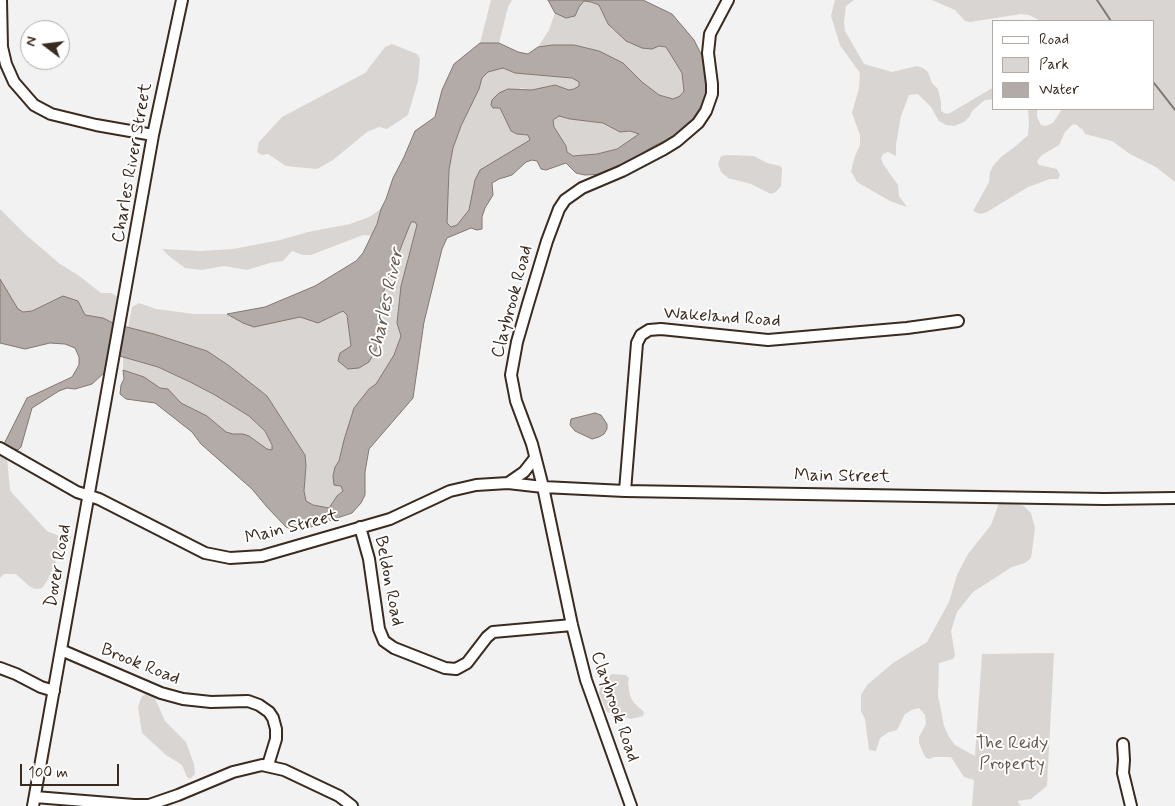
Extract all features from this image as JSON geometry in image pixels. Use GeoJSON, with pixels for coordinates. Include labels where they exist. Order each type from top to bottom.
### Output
{"type":"FeatureCollection","features":[{"type":"Feature","properties":{"kind":"street"},"geometry":{"type":"LineString","coordinates":[[1,0],[2,47],[6,64],[14,82],[34,105],[51,114],[96,126],[153,135]]}},
{"type":"Feature","properties":{"kind":"street","name":"Charles River Street"},"geometry":{"type":"LineString","coordinates":[[118,332],[153,135],[182,0]]}},
{"type":"Feature","properties":{"kind":"street","name":"Claybrook Road"},"geometry":{"type":"LineString","coordinates":[[631,806],[586,680],[572,625],[543,487],[532,444],[516,401],[511,375],[517,342],[554,219],[565,200],[572,194],[664,149],[677,141],[698,123],[706,111],[712,94],[708,53],[710,34],[728,0]]}},
{"type":"Feature","properties":{"kind":"street","name":"Wakeland Road"},"geometry":{"type":"LineString","coordinates":[[625,491],[636,343],[649,330],[661,329],[768,340],[958,321]]}},
{"type":"Feature","properties":{"kind":"street","name":"Dover Road"},"geometry":{"type":"LineString","coordinates":[[34,802],[118,332]]}},
{"type":"Feature","properties":{"kind":"street","name":"Main Street"},"geometry":{"type":"LineString","coordinates":[[0,448],[77,492],[99,499],[205,553],[230,558],[262,556],[390,519],[462,487],[508,483],[543,487],[625,491],[1104,499],[1175,498]]}},
{"type":"Feature","properties":{"kind":"street"},"geometry":{"type":"LineString","coordinates":[[508,483],[524,472],[535,458]]}},
{"type":"Feature","properties":{"kind":"street","name":"Beldon Road"},"geometry":{"type":"LineString","coordinates":[[360,527],[369,559],[378,628],[384,641],[394,648],[446,668],[456,669],[467,664],[487,637],[493,632],[572,625]]}},
{"type":"Feature","properties":{"kind":"street","name":"Brook Road"},"geometry":{"type":"LineString","coordinates":[[61,650],[160,693],[182,699],[211,702],[248,701],[259,705],[269,712],[276,729],[276,738],[268,765]]}},
{"type":"Feature","properties":{"kind":"street"},"geometry":{"type":"LineString","coordinates":[[0,668],[54,691]]}},
{"type":"Feature","properties":{"kind":"street"},"geometry":{"type":"LineString","coordinates":[[1123,744],[1123,773],[1131,806]]}},
{"type":"Feature","properties":{"kind":"street"},"geometry":{"type":"LineString","coordinates":[[34,802],[143,806],[178,795],[233,772],[268,765],[339,796],[352,806]]}},
{"type":"Feature","properties":{"kind":"green space"},"geometry":{"type":"Polygon","coordinates":[[[491,0],[512,0],[508,7],[499,43],[480,43],[491,0]]]}},
{"type":"Feature","properties":{"kind":"green space"},"geometry":{"type":"Polygon","coordinates":[[[584,0],[599,5],[613,30],[652,49],[659,46],[666,47],[682,73],[684,91],[680,96],[673,99],[659,95],[599,51],[574,45],[538,47],[549,30],[555,13],[566,18],[575,16],[584,0]]]}},
{"type":"Feature","properties":{"kind":"green space"},"geometry":{"type":"Polygon","coordinates":[[[835,0],[854,0],[846,6],[845,31],[864,64],[892,72],[917,66],[923,68],[928,72],[932,83],[938,89],[941,111],[946,114],[992,88],[992,99],[985,100],[973,110],[964,122],[954,126],[946,125],[939,121],[931,107],[918,94],[909,95],[901,116],[896,156],[888,152],[883,154],[881,158],[883,164],[898,185],[899,196],[907,207],[890,201],[857,182],[851,171],[860,145],[860,135],[852,113],[859,88],[860,73],[840,45],[831,16],[835,0]]]}},
{"type":"Feature","properties":{"kind":"green space"},"geometry":{"type":"Polygon","coordinates":[[[932,0],[1175,0],[1175,182],[1156,167],[1130,154],[1112,141],[1085,134],[1082,128],[1073,124],[1065,132],[1059,145],[1042,155],[1037,161],[1039,165],[1057,169],[1060,175],[1058,179],[1050,179],[1028,187],[987,212],[980,214],[973,211],[989,182],[993,166],[1028,135],[1028,110],[1037,110],[1037,117],[1041,125],[1045,126],[1053,123],[1061,110],[1155,110],[1155,20],[1039,20],[1029,15],[1021,14],[970,22],[965,21],[955,10],[932,0]]]}},
{"type":"Feature","properties":{"kind":"green space"},"geometry":{"type":"Polygon","coordinates":[[[392,44],[417,54],[420,59],[418,81],[408,115],[387,129],[379,127],[367,132],[333,160],[317,169],[286,166],[268,154],[262,155],[257,152],[259,142],[282,117],[365,73],[385,47],[392,44]]]}},
{"type":"Feature","properties":{"kind":"green space"},"geometry":{"type":"Polygon","coordinates":[[[503,68],[515,73],[572,78],[579,82],[579,86],[569,90],[555,85],[532,90],[521,88],[500,108],[511,131],[517,134],[528,135],[530,140],[475,180],[469,210],[457,225],[451,227],[447,223],[449,170],[453,148],[482,78],[488,72],[503,68]]]}},
{"type":"Feature","properties":{"kind":"green space"},"geometry":{"type":"Polygon","coordinates":[[[559,116],[603,123],[620,132],[630,131],[640,134],[616,149],[597,154],[573,156],[567,152],[566,146],[554,127],[553,120],[559,116]]]}},
{"type":"Feature","properties":{"kind":"green space"},"geometry":{"type":"Polygon","coordinates":[[[721,156],[754,156],[767,163],[780,166],[782,168],[781,186],[776,192],[771,194],[751,184],[728,178],[721,172],[718,164],[721,156]]]}},
{"type":"Feature","properties":{"kind":"green space"},"geometry":{"type":"Polygon","coordinates":[[[0,209],[25,234],[60,264],[101,293],[111,293],[120,298],[114,324],[103,318],[85,315],[81,308],[56,299],[32,311],[23,312],[18,309],[0,279],[0,209]]]}},
{"type":"Feature","properties":{"kind":"green space"},"geometry":{"type":"Polygon","coordinates":[[[381,209],[372,236],[363,235],[311,255],[303,255],[292,251],[283,261],[247,270],[224,266],[202,270],[185,268],[162,249],[200,251],[233,249],[350,224],[369,217],[381,209]]]}},
{"type":"Feature","properties":{"kind":"green space"},"geometry":{"type":"Polygon","coordinates":[[[411,222],[415,222],[417,225],[401,286],[397,323],[401,336],[394,355],[376,384],[369,389],[354,408],[339,461],[335,467],[343,491],[329,508],[313,505],[306,501],[304,491],[305,455],[267,396],[207,351],[154,334],[128,328],[132,307],[139,303],[156,309],[194,314],[227,314],[243,323],[300,317],[307,318],[313,322],[327,319],[343,311],[347,315],[351,346],[345,350],[338,361],[379,318],[381,298],[411,222]]]}},
{"type":"Feature","properties":{"kind":"green space"},"geometry":{"type":"Polygon","coordinates":[[[123,357],[158,367],[215,395],[249,416],[265,431],[272,446],[272,451],[249,436],[226,432],[207,416],[181,403],[165,388],[160,388],[144,377],[123,370],[123,357]]]}},
{"type":"Feature","properties":{"kind":"green space"},"geometry":{"type":"Polygon","coordinates":[[[0,454],[7,458],[10,490],[13,494],[47,531],[59,536],[71,536],[70,541],[63,546],[42,588],[35,589],[29,586],[16,574],[4,574],[0,578],[0,454]]]}},
{"type":"Feature","properties":{"kind":"green space","name":"The Reidy Property"},"geometry":{"type":"Polygon","coordinates":[[[1007,501],[1024,506],[1031,513],[1035,528],[1031,558],[1025,563],[1012,567],[973,592],[957,612],[951,631],[955,655],[953,659],[939,663],[938,695],[944,726],[949,737],[955,745],[975,756],[982,654],[1054,653],[1047,786],[1031,799],[1017,801],[1021,806],[972,806],[974,780],[964,777],[951,757],[934,757],[929,759],[925,757],[919,743],[919,737],[926,724],[925,715],[919,708],[905,714],[897,730],[889,732],[880,738],[876,751],[869,750],[865,719],[861,711],[861,695],[867,685],[893,663],[927,642],[949,602],[957,575],[968,554],[991,525],[999,503],[1007,501]]]}},
{"type":"Feature","properties":{"kind":"green space"},"geometry":{"type":"Polygon","coordinates":[[[612,674],[626,675],[629,678],[630,696],[634,703],[644,712],[643,716],[631,719],[607,712],[599,693],[602,681],[612,674]]]}},
{"type":"Feature","properties":{"kind":"green space"},"geometry":{"type":"Polygon","coordinates":[[[146,694],[154,696],[165,721],[186,742],[194,764],[195,774],[190,779],[187,777],[182,765],[166,755],[142,733],[138,707],[142,696],[146,694]]]}},
{"type":"Feature","properties":{"kind":"water"},"geometry":{"type":"Polygon","coordinates":[[[548,0],[643,0],[672,14],[694,40],[702,56],[708,75],[706,95],[699,112],[688,129],[673,139],[650,148],[633,160],[606,174],[585,175],[576,173],[566,163],[546,170],[541,169],[537,161],[532,160],[526,162],[512,175],[492,183],[493,195],[482,217],[482,229],[471,228],[447,238],[442,249],[424,322],[413,398],[369,449],[365,472],[365,495],[352,513],[308,528],[294,530],[286,527],[252,489],[201,444],[192,432],[155,403],[126,399],[120,394],[124,379],[123,370],[144,377],[160,388],[168,389],[181,403],[207,416],[226,432],[249,436],[267,449],[272,450],[272,445],[265,431],[249,416],[190,382],[158,367],[116,355],[105,372],[92,384],[59,391],[32,408],[21,447],[18,450],[4,444],[27,398],[72,377],[79,365],[79,357],[75,348],[65,344],[50,343],[25,349],[0,343],[0,279],[18,309],[23,312],[32,311],[63,296],[78,301],[85,315],[103,318],[115,324],[207,351],[228,365],[267,396],[305,455],[304,491],[306,501],[313,505],[329,508],[343,491],[341,486],[334,485],[333,476],[354,408],[369,389],[376,384],[394,355],[401,336],[397,323],[401,286],[417,225],[415,222],[411,222],[381,298],[379,344],[369,362],[359,368],[348,369],[338,361],[340,353],[351,346],[347,315],[343,311],[318,323],[300,317],[254,327],[227,314],[265,307],[315,286],[356,261],[363,253],[377,224],[393,178],[415,131],[435,117],[442,90],[454,64],[480,43],[499,43],[518,52],[528,54],[538,47],[574,45],[599,51],[623,63],[642,82],[659,95],[673,99],[680,96],[684,91],[682,73],[666,47],[642,48],[626,41],[608,24],[599,5],[584,1],[575,16],[566,18],[555,13],[548,0]],[[503,68],[488,72],[482,78],[453,148],[449,170],[447,223],[451,227],[457,225],[469,210],[475,180],[480,170],[530,140],[528,135],[517,134],[511,131],[500,108],[493,108],[491,105],[492,100],[499,93],[508,89],[532,90],[555,85],[569,90],[579,86],[579,82],[572,78],[515,73],[503,68]],[[559,116],[553,120],[554,127],[566,146],[567,152],[573,156],[597,154],[617,149],[639,134],[630,131],[620,132],[603,123],[559,116]]]}},
{"type":"Feature","properties":{"kind":"water"},"geometry":{"type":"Polygon","coordinates":[[[595,413],[601,415],[607,424],[604,434],[599,437],[592,439],[575,431],[570,425],[571,419],[595,413]]]}},
{"type":"Feature","properties":{"kind":"waterway"},"geometry":{"type":"LineString","coordinates":[[1097,0],[1110,20]]}},
{"type":"Feature","properties":{"kind":"waterway"},"geometry":{"type":"LineString","coordinates":[[1155,84],[1175,110]]}},
{"type":"Feature","properties":{"kind":"water label","name":"Charles River"},"geometry":{"type":"Point","coordinates":[387,304]}}]}
